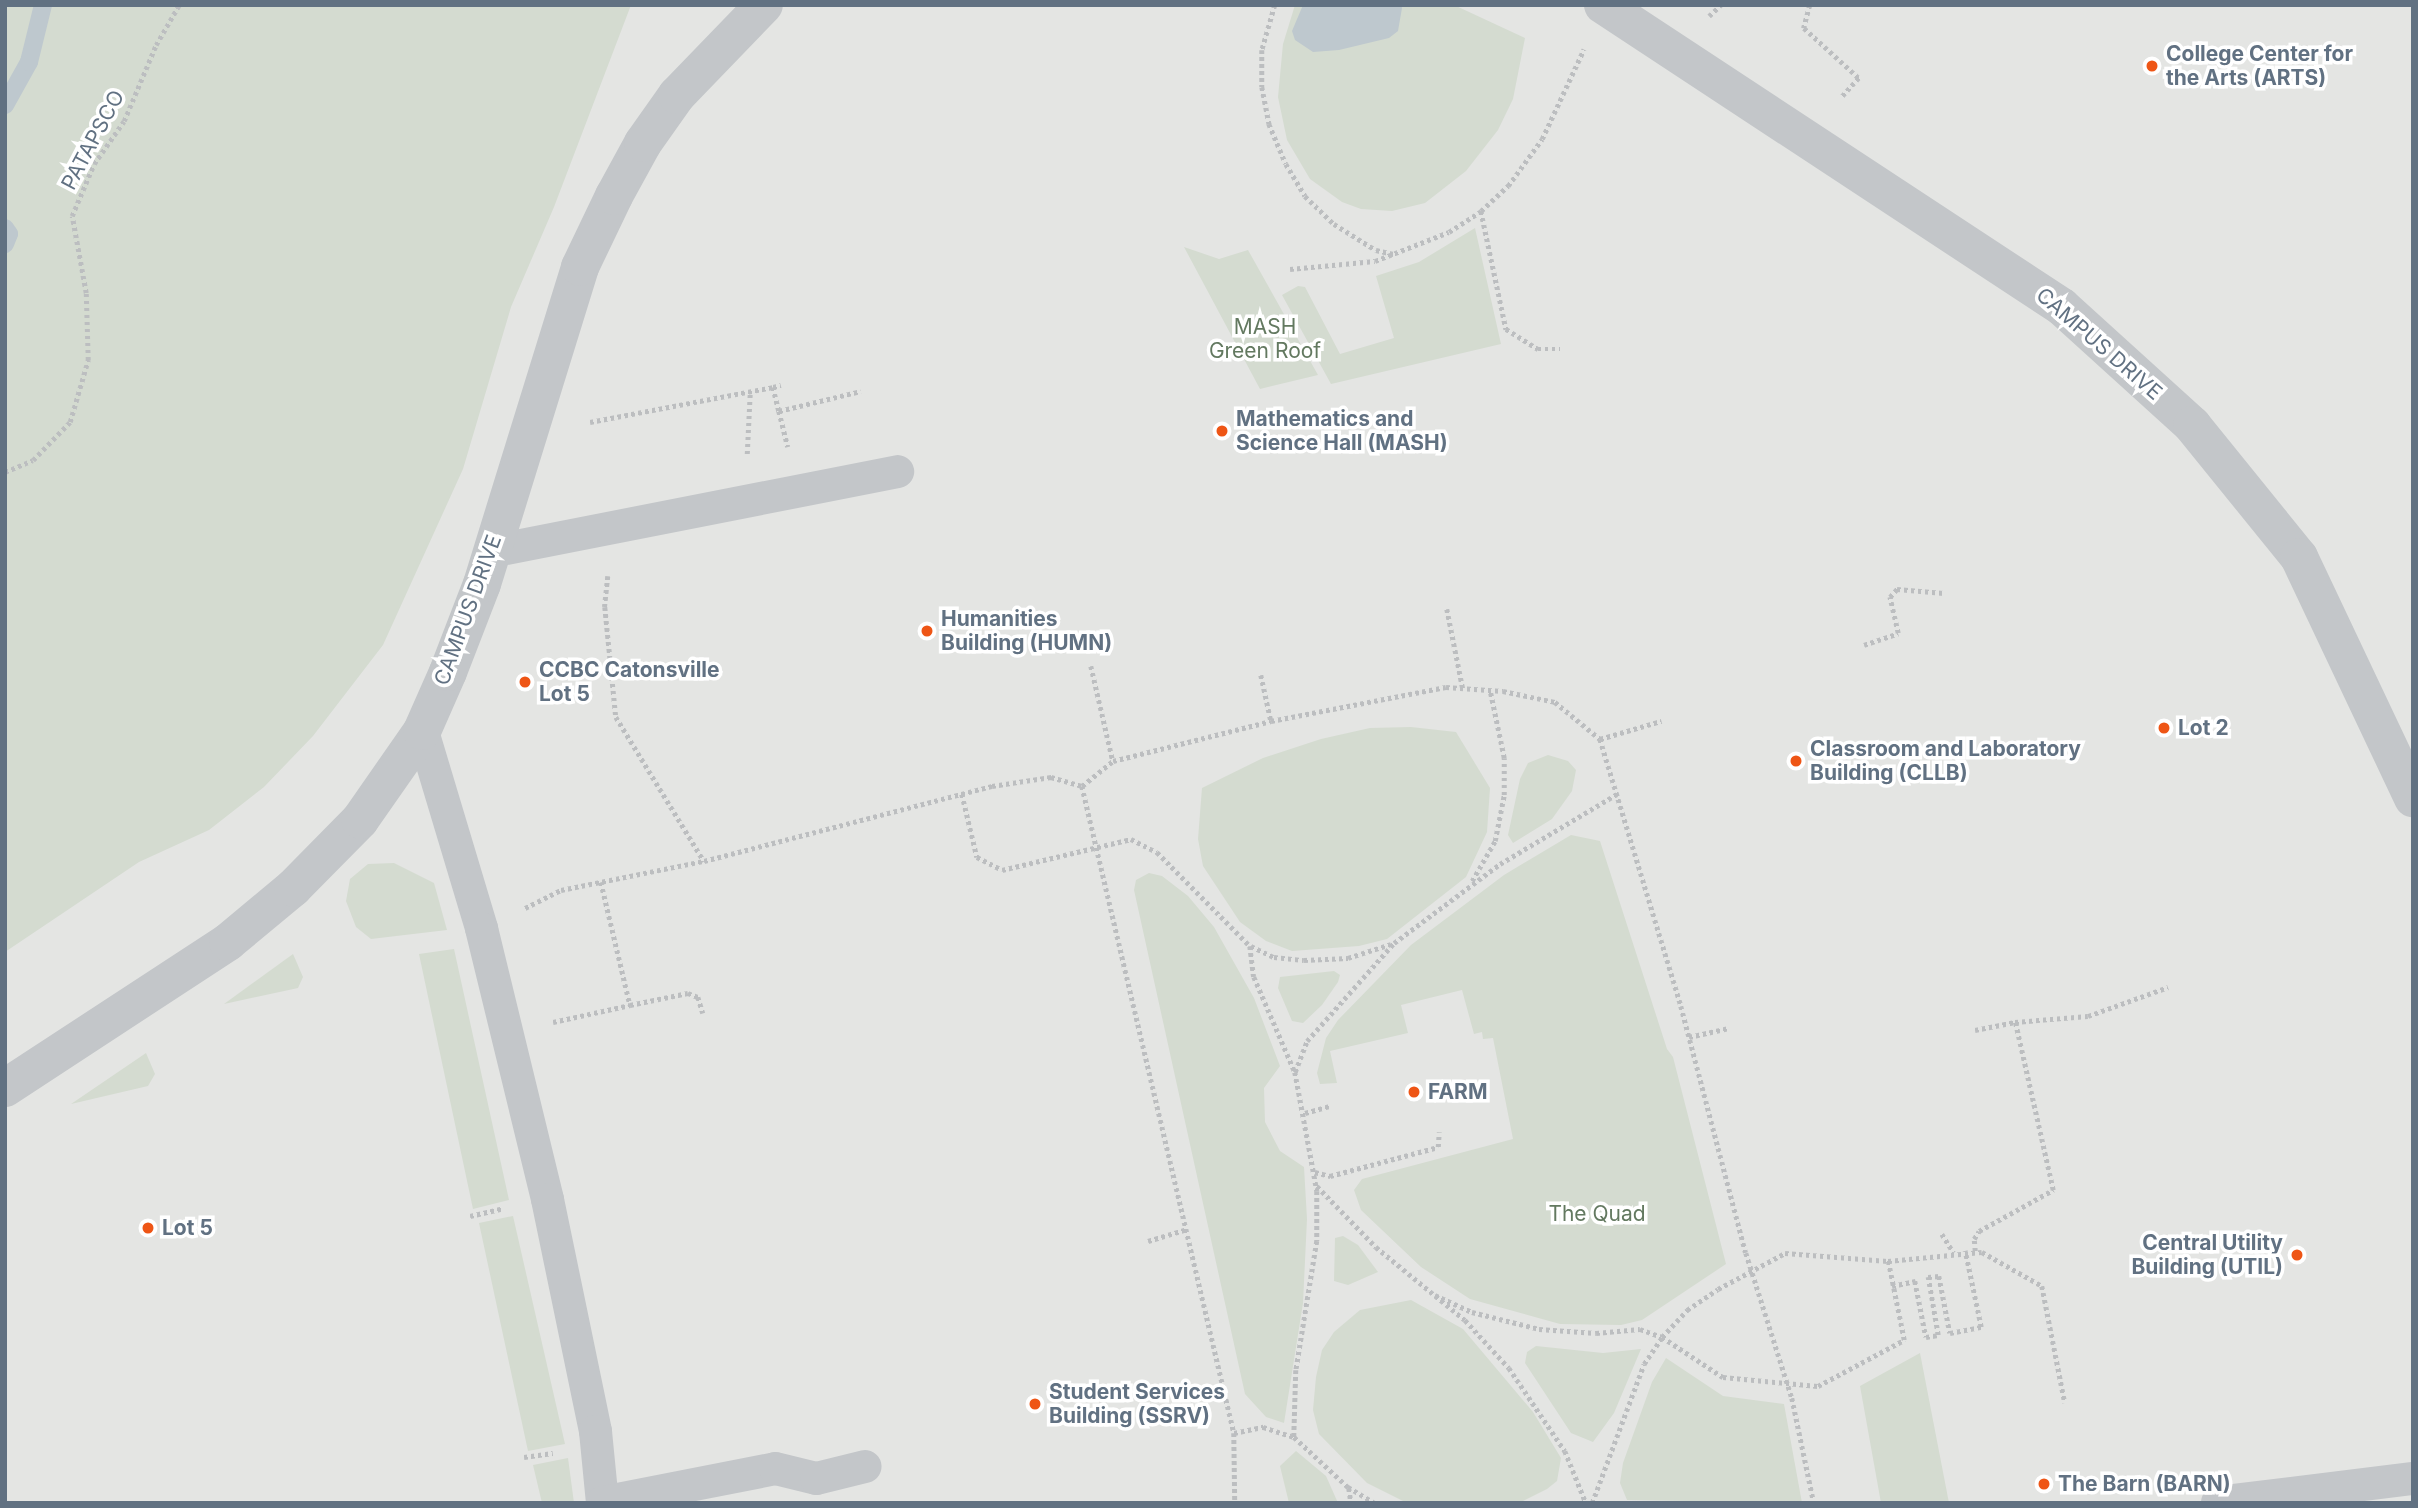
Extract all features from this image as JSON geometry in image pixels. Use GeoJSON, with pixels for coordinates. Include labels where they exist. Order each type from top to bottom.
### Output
{"type":"FeatureCollection","features":[{"type":"Feature","properties":{"kind":"street","name":"CAMPUS DRIVE"},"geometry":{"type":"LineString","coordinates":[[5,1088],[228,942],[293,888],[360,820],[422,731],[453,660],[580,267],[614,197],[643,143],[677,95],[764,5]]}},
{"type":"Feature","properties":{"kind":"street","name":"CAMPUS DRIVE"},"geometry":{"type":"LineString","coordinates":[[1602,5],[2062,307],[2192,425],[2299,557],[2413,798]]}},
{"type":"Feature","properties":{"kind":"lane"},"geometry":{"type":"LineString","coordinates":[[490,551],[897,471]]}},
{"type":"Feature","properties":{"kind":"lane"},"geometry":{"type":"LineString","coordinates":[[422,731],[481,928],[547,1199],[595,1431],[602,1502],[775,1468],[816,1478],[865,1466]]}},
{"type":"Feature","properties":{"kind":"lane"},"geometry":{"type":"LineString","coordinates":[[2217,1502],[2413,1478]]}},
{"type":"Feature","properties":{"kind":"path","name":"PATAPSCO"},"geometry":{"type":"LineString","coordinates":[[5,472],[33,460],[70,422],[88,360],[86,293],[72,216],[94,164],[124,121],[156,44],[179,5]]}},
{"type":"Feature","properties":{"kind":"path"},"geometry":{"type":"LineString","coordinates":[[1275,5],[1262,50],[1262,87],[1269,124],[1286,164],[1305,196],[1334,224],[1376,250],[1395,255]]}},
{"type":"Feature","properties":{"kind":"path"},"geometry":{"type":"LineString","coordinates":[[1708,17],[1721,5]]}},
{"type":"Feature","properties":{"kind":"path"},"geometry":{"type":"LineString","coordinates":[[1810,5],[1804,28],[1859,78],[1842,97]]}},
{"type":"Feature","properties":{"kind":"path"},"geometry":{"type":"LineString","coordinates":[[1290,270],[1341,268],[1395,255],[1449,232],[1481,211],[1508,186],[1542,139],[1589,42]]}},
{"type":"Feature","properties":{"kind":"path"},"geometry":{"type":"LineString","coordinates":[[1481,211],[1506,329],[1538,349],[1560,349]]}},
{"type":"Feature","properties":{"kind":"path"},"geometry":{"type":"LineString","coordinates":[[590,422],[781,385]]}},
{"type":"Feature","properties":{"kind":"path"},"geometry":{"type":"LineString","coordinates":[[773,387],[789,450]]}},
{"type":"Feature","properties":{"kind":"path"},"geometry":{"type":"LineString","coordinates":[[779,411],[861,391]]}},
{"type":"Feature","properties":{"kind":"path"},"geometry":{"type":"LineString","coordinates":[[747,460],[750,392]]}},
{"type":"Feature","properties":{"kind":"path"},"geometry":{"type":"LineString","coordinates":[[609,570],[605,607],[616,717],[704,861]]}},
{"type":"Feature","properties":{"kind":"path"},"geometry":{"type":"LineString","coordinates":[[1864,645],[1898,633],[1890,597],[1897,589],[1944,593]]}},
{"type":"Feature","properties":{"kind":"path"},"geometry":{"type":"LineString","coordinates":[[1447,609],[1464,689]]}},
{"type":"Feature","properties":{"kind":"path"},"geometry":{"type":"LineString","coordinates":[[1091,666],[1113,761]]}},
{"type":"Feature","properties":{"kind":"path"},"geometry":{"type":"LineString","coordinates":[[1261,675],[1271,721]]}},
{"type":"Feature","properties":{"kind":"path"},"geometry":{"type":"LineString","coordinates":[[1082,786],[1113,761],[1271,721],[1446,687],[1555,702],[1600,739],[1689,1037],[1752,1269],[1787,1382],[1814,1503]]}},
{"type":"Feature","properties":{"kind":"path"},"geometry":{"type":"LineString","coordinates":[[1472,883],[1495,841],[1504,795],[1504,758],[1490,691]]}},
{"type":"Feature","properties":{"kind":"path"},"geometry":{"type":"LineString","coordinates":[[1600,739],[1661,721]]}},
{"type":"Feature","properties":{"kind":"path"},"geometry":{"type":"LineString","coordinates":[[538,897],[704,861],[962,794],[1051,777],[1082,786]]}},
{"type":"Feature","properties":{"kind":"path"},"geometry":{"type":"LineString","coordinates":[[1082,786],[1099,848],[1234,1433],[1235,1503]]}},
{"type":"Feature","properties":{"kind":"path"},"geometry":{"type":"LineString","coordinates":[[962,794],[977,857],[1002,870],[1130,839],[1157,852],[1250,946],[1274,957],[1304,960],[1348,958],[1394,943]]}},
{"type":"Feature","properties":{"kind":"path"},"geometry":{"type":"LineString","coordinates":[[1295,1072],[1307,1041],[1394,943],[1472,883],[1617,794]]}},
{"type":"Feature","properties":{"kind":"path"},"geometry":{"type":"LineString","coordinates":[[601,882],[630,1004]]}},
{"type":"Feature","properties":{"kind":"path"},"geometry":{"type":"LineString","coordinates":[[1250,946],[1254,977],[1295,1072],[1315,1172],[1317,1241],[1296,1370],[1294,1437]]}},
{"type":"Feature","properties":{"kind":"path"},"geometry":{"type":"LineString","coordinates":[[1975,1030],[2015,1021],[2088,1016],[2168,987]]}},
{"type":"Feature","properties":{"kind":"path"},"geometry":{"type":"LineString","coordinates":[[548,1024],[688,993],[698,997],[703,1013]]}},
{"type":"Feature","properties":{"kind":"path"},"geometry":{"type":"LineString","coordinates":[[1975,1251],[1974,1239],[1979,1231],[2053,1190],[2015,1021]]}},
{"type":"Feature","properties":{"kind":"path"},"geometry":{"type":"LineString","coordinates":[[1689,1037],[1729,1028]]}},
{"type":"Feature","properties":{"kind":"path"},"geometry":{"type":"LineString","coordinates":[[1305,1113],[1330,1107]]}},
{"type":"Feature","properties":{"kind":"path"},"geometry":{"type":"LineString","coordinates":[[1315,1172],[1330,1176],[1438,1147],[1439,1132]]}},
{"type":"Feature","properties":{"kind":"path"},"geometry":{"type":"LineString","coordinates":[[1316,1186],[1376,1247],[1435,1295],[1508,1368],[1564,1451],[1586,1503]]}},
{"type":"Feature","properties":{"kind":"path"},"geometry":{"type":"LineString","coordinates":[[470,1216],[509,1207]]}},
{"type":"Feature","properties":{"kind":"path"},"geometry":{"type":"LineString","coordinates":[[1148,1241],[1185,1230]]}},
{"type":"Feature","properties":{"kind":"path"},"geometry":{"type":"LineString","coordinates":[[1942,1234],[1954,1253]]}},
{"type":"Feature","properties":{"kind":"path"},"geometry":{"type":"LineString","coordinates":[[1892,1286],[1915,1281],[1926,1337],[1938,1335],[1928,1277],[1938,1276],[1950,1333],[1982,1327],[1965,1251]]}},
{"type":"Feature","properties":{"kind":"path"},"geometry":{"type":"LineString","coordinates":[[1592,1503],[1644,1364],[1662,1337],[1687,1310],[1752,1269],[1785,1253],[1888,1261],[1975,1251],[2042,1286],[2065,1403]]}},
{"type":"Feature","properties":{"kind":"path"},"geometry":{"type":"LineString","coordinates":[[1435,1295],[1472,1312],[1539,1329],[1596,1333],[1640,1329],[1662,1337],[1723,1377],[1818,1386],[1904,1340],[1888,1261]]}},
{"type":"Feature","properties":{"kind":"path"},"geometry":{"type":"LineString","coordinates":[[1234,1433],[1263,1427],[1294,1437],[1348,1487],[1375,1503]]}},
{"type":"Feature","properties":{"kind":"path"},"geometry":{"type":"LineString","coordinates":[[524,1457],[556,1452]]}},
{"type":"Feature","properties":{"kind":"path"},"geometry":{"type":"LineString","coordinates":[[1348,1487],[1351,1503]]}},
{"type":"Feature","properties":{"kind":"shaded area"},"geometry":{"type":"Polygon","coordinates":[[[5,5],[2413,5],[2413,1503],[5,1503],[5,5]]]}},
{"type":"Feature","properties":{"kind":"shaded area"},"geometry":{"type":"Polygon","coordinates":[[[1303,5],[1401,5],[1402,8],[1398,31],[1389,38],[1339,50],[1313,52],[1295,40],[1292,31],[1303,5]]]}},
{"type":"Feature","properties":{"kind":"green space"},"geometry":{"type":"Polygon","coordinates":[[[5,5],[631,5],[554,207],[511,307],[463,469],[383,645],[313,736],[264,787],[209,830],[139,862],[5,952],[5,5]]]}},
{"type":"Feature","properties":{"kind":"green space"},"geometry":{"type":"Polygon","coordinates":[[[1295,5],[1454,5],[1525,38],[1513,99],[1498,130],[1466,171],[1425,203],[1392,211],[1361,209],[1342,202],[1310,179],[1287,140],[1278,97],[1283,44],[1295,5]]]}},
{"type":"Feature","properties":{"kind":"green space"},"geometry":{"type":"Polygon","coordinates":[[[1475,228],[1501,344],[1331,384],[1282,295],[1298,286],[1305,287],[1340,354],[1394,338],[1376,276],[1419,262],[1475,228]]]}},
{"type":"Feature","properties":{"kind":"green space","name":"MASH Green Roof"},"geometry":{"type":"Polygon","coordinates":[[[1184,247],[1219,259],[1248,250],[1318,375],[1260,389],[1184,247]]]}},
{"type":"Feature","properties":{"kind":"green space"},"geometry":{"type":"Polygon","coordinates":[[[1411,727],[1456,732],[1490,788],[1487,832],[1466,877],[1387,939],[1359,946],[1292,951],[1266,941],[1240,922],[1203,866],[1198,839],[1202,788],[1263,758],[1321,739],[1370,728],[1411,727]]]}},
{"type":"Feature","properties":{"kind":"green space"},"geometry":{"type":"Polygon","coordinates":[[[1548,755],[1568,761],[1576,770],[1572,791],[1552,819],[1513,843],[1508,835],[1520,779],[1528,763],[1548,755]]]}},
{"type":"Feature","properties":{"kind":"green space","name":"The Quad"},"geometry":{"type":"Polygon","coordinates":[[[1571,835],[1600,841],[1667,1049],[1673,1057],[1726,1264],[1642,1320],[1621,1325],[1560,1324],[1470,1299],[1421,1267],[1361,1210],[1354,1190],[1362,1179],[1513,1139],[1493,1038],[1483,1039],[1482,1032],[1474,1034],[1462,990],[1401,1005],[1408,1033],[1330,1051],[1337,1083],[1320,1084],[1317,1073],[1326,1038],[1338,1020],[1411,945],[1504,875],[1571,835]]]}},
{"type":"Feature","properties":{"kind":"green space"},"geometry":{"type":"Polygon","coordinates":[[[394,863],[434,883],[447,930],[371,939],[356,927],[346,901],[350,879],[368,864],[394,863]]]}},
{"type":"Feature","properties":{"kind":"green space"},"geometry":{"type":"Polygon","coordinates":[[[1149,873],[1162,876],[1188,896],[1214,927],[1254,998],[1280,1066],[1264,1088],[1265,1122],[1280,1151],[1304,1167],[1307,1219],[1303,1303],[1284,1423],[1266,1417],[1245,1394],[1134,890],[1136,880],[1149,873]]]}},
{"type":"Feature","properties":{"kind":"green space"},"geometry":{"type":"Polygon","coordinates":[[[454,949],[509,1200],[473,1209],[419,954],[454,949]]]}},
{"type":"Feature","properties":{"kind":"green space"},"geometry":{"type":"Polygon","coordinates":[[[293,954],[303,977],[298,988],[224,1004],[293,954]]]}},
{"type":"Feature","properties":{"kind":"green space"},"geometry":{"type":"Polygon","coordinates":[[[1334,971],[1340,975],[1338,982],[1322,1005],[1303,1023],[1292,1021],[1278,988],[1280,977],[1334,971]]]}},
{"type":"Feature","properties":{"kind":"green space"},"geometry":{"type":"Polygon","coordinates":[[[146,1053],[155,1074],[148,1086],[71,1104],[146,1053]]]}},
{"type":"Feature","properties":{"kind":"green space"},"geometry":{"type":"Polygon","coordinates":[[[513,1216],[565,1444],[528,1451],[479,1223],[513,1216]]]}},
{"type":"Feature","properties":{"kind":"green space"},"geometry":{"type":"Polygon","coordinates":[[[1343,1236],[1358,1245],[1378,1272],[1348,1285],[1334,1281],[1335,1238],[1343,1236]]]}},
{"type":"Feature","properties":{"kind":"green space"},"geometry":{"type":"Polygon","coordinates":[[[1411,1300],[1463,1329],[1533,1412],[1561,1458],[1557,1481],[1547,1489],[1519,1503],[1407,1503],[1367,1483],[1319,1434],[1313,1410],[1316,1377],[1322,1350],[1334,1332],[1360,1310],[1411,1300]]]}},
{"type":"Feature","properties":{"kind":"green space"},"geometry":{"type":"Polygon","coordinates":[[[1536,1346],[1603,1353],[1641,1349],[1614,1413],[1593,1442],[1571,1433],[1525,1363],[1527,1352],[1536,1346]]]}},
{"type":"Feature","properties":{"kind":"green space"},"geometry":{"type":"Polygon","coordinates":[[[1920,1353],[1949,1503],[1881,1503],[1860,1386],[1920,1353]]]}},
{"type":"Feature","properties":{"kind":"green space"},"geometry":{"type":"Polygon","coordinates":[[[1666,1358],[1723,1396],[1784,1404],[1802,1503],[1627,1500],[1620,1483],[1623,1463],[1652,1382],[1666,1358]]]}},
{"type":"Feature","properties":{"kind":"green space"},"geometry":{"type":"Polygon","coordinates":[[[1296,1451],[1326,1476],[1338,1503],[1289,1503],[1280,1466],[1296,1451]]]}},
{"type":"Feature","properties":{"kind":"green space"},"geometry":{"type":"Polygon","coordinates":[[[568,1458],[574,1503],[542,1503],[533,1465],[568,1458]]]}},
{"type":"Feature","properties":{"kind":"waterway"},"geometry":{"type":"LineString","coordinates":[[5,105],[29,62],[43,5]]}},
{"type":"Feature","properties":{"kind":"waterway"},"geometry":{"type":"LineString","coordinates":[[5,228],[9,234],[5,244]]}},
{"type":"Feature","properties":{"kind":"place","name":"College Center for the Arts (ARTS)"},"geometry":{"type":"Point","coordinates":[2152,66]}},
{"type":"Feature","properties":{"kind":"place","name":"Mathematics and Science Hall (MASH)"},"geometry":{"type":"Point","coordinates":[1222,431]}},
{"type":"Feature","properties":{"kind":"place","name":"Humanities Building (HUMN)"},"geometry":{"type":"Point","coordinates":[927,631]}},
{"type":"Feature","properties":{"kind":"place","name":"CCBC Catonsville Lot 5"},"geometry":{"type":"Point","coordinates":[525,682]}},
{"type":"Feature","properties":{"kind":"place","name":"Lot 2"},"geometry":{"type":"Point","coordinates":[2164,728]}},
{"type":"Feature","properties":{"kind":"place","name":"Classroom and Laboratory Building (CLLB)"},"geometry":{"type":"Point","coordinates":[1796,761]}},
{"type":"Feature","properties":{"kind":"place","name":"FARM"},"geometry":{"type":"Point","coordinates":[1414,1092]}},
{"type":"Feature","properties":{"kind":"place","name":"Lot 5"},"geometry":{"type":"Point","coordinates":[148,1228]}},
{"type":"Feature","properties":{"kind":"place","name":"Central Utility Building (UTIL)"},"geometry":{"type":"Point","coordinates":[2297,1255]}},
{"type":"Feature","properties":{"kind":"place","name":"Student Services Building (SSRV)"},"geometry":{"type":"Point","coordinates":[1035,1404]}},
{"type":"Feature","properties":{"kind":"place","name":"The Barn (BARN)"},"geometry":{"type":"Point","coordinates":[2044,1484]}}]}
